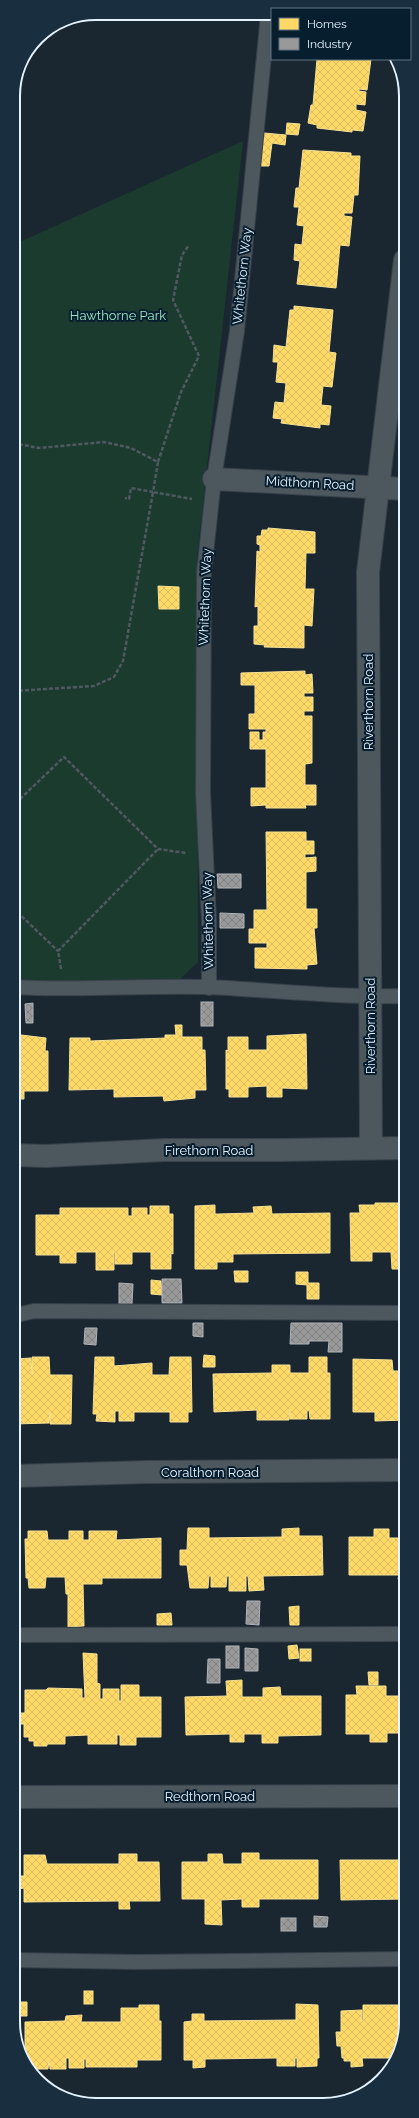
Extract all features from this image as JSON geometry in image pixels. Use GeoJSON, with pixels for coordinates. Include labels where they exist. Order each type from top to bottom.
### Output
{"type":"FeatureCollection","features":[{"type":"Feature","properties":{"kind":"street","name":"Riverthorn Road"},"geometry":{"type":"LineString","coordinates":[[371,1147],[368,814],[368,572],[399,310]]}},
{"type":"Feature","properties":{"kind":"street","name":"Midthorn Road"},"geometry":{"type":"LineString","coordinates":[[214,479],[399,489]]}},
{"type":"Feature","properties":{"kind":"street","name":"Firethorn Road"},"geometry":{"type":"LineString","coordinates":[[20,1155],[46,1156],[164,1150],[399,1148]]}},
{"type":"Feature","properties":{"kind":"street","name":"Coralthorn Road"},"geometry":{"type":"LineString","coordinates":[[20,1476],[147,1472],[399,1470]]}},
{"type":"Feature","properties":{"kind":"street","name":"Redthorn Road"},"geometry":{"type":"LineString","coordinates":[[20,1797],[399,1796]]}},
{"type":"Feature","properties":{"kind":"lane","name":"Whitethorn Way"},"geometry":{"type":"LineString","coordinates":[[20,988],[209,988],[210,953],[203,793],[204,572],[214,479],[236,331],[267,20]]}},
{"type":"Feature","properties":{"kind":"lane"},"geometry":{"type":"LineString","coordinates":[[209,988],[370,997],[399,996]]}},
{"type":"Feature","properties":{"kind":"lane"},"geometry":{"type":"LineString","coordinates":[[20,1314],[34,1311],[399,1313]]}},
{"type":"Feature","properties":{"kind":"lane"},"geometry":{"type":"LineString","coordinates":[[20,1635],[399,1634]]}},
{"type":"Feature","properties":{"kind":"lane"},"geometry":{"type":"LineString","coordinates":[[20,1960],[136,1962],[399,1959]]}},
{"type":"Feature","properties":{"kind":"path"},"geometry":{"type":"LineString","coordinates":[[20,691],[94,686],[114,677],[123,661],[158,462],[181,392],[199,356],[173,300],[182,255],[189,245]]}},
{"type":"Feature","properties":{"kind":"path"},"geometry":{"type":"LineString","coordinates":[[20,444],[39,448],[104,442],[131,448],[158,462]]}},
{"type":"Feature","properties":{"kind":"path"},"geometry":{"type":"LineString","coordinates":[[125,498],[129,499],[131,488],[211,503]]}},
{"type":"Feature","properties":{"kind":"path"},"geometry":{"type":"LineString","coordinates":[[20,800],[64,757],[158,850],[206,855]]}},
{"type":"Feature","properties":{"kind":"path"},"geometry":{"type":"LineString","coordinates":[[58,951],[158,850]]}},
{"type":"Feature","properties":{"kind":"path"},"geometry":{"type":"LineString","coordinates":[[20,915],[58,951],[65,989]]}},
{"type":"Feature","properties":{"kind":"green space","name":"Hawthorne Park"},"geometry":{"type":"Polygon","coordinates":[[[243,141],[197,558],[198,962],[179,980],[20,981],[20,242],[243,141]]]}},
{"type":"Feature","properties":{"kind":"building: Homes"},"geometry":{"type":"Polygon","coordinates":[[[317,60],[371,60],[367,90],[359,89],[359,91],[366,92],[365,105],[356,104],[356,110],[366,112],[363,131],[352,130],[352,132],[317,128],[317,125],[308,123],[311,105],[313,105],[317,60]]]}},
{"type":"Feature","properties":{"kind":"building: Homes"},"geometry":{"type":"Polygon","coordinates":[[[287,123],[300,124],[298,135],[286,134],[287,123]]]}},
{"type":"Feature","properties":{"kind":"building: Homes"},"geometry":{"type":"Polygon","coordinates":[[[264,133],[286,135],[285,145],[272,143],[269,166],[260,166],[264,133]]]}},
{"type":"Feature","properties":{"kind":"building: Homes"},"geometry":{"type":"Polygon","coordinates":[[[303,150],[351,153],[351,156],[360,156],[358,195],[354,195],[352,213],[344,213],[344,216],[352,217],[349,246],[340,245],[336,288],[297,284],[300,261],[294,260],[295,244],[302,245],[304,226],[297,225],[299,207],[294,207],[296,188],[299,188],[303,150]]]}},
{"type":"Feature","properties":{"kind":"building: Homes"},"geometry":{"type":"Polygon","coordinates":[[[294,306],[333,310],[329,352],[336,353],[332,387],[323,386],[321,405],[331,406],[329,425],[320,424],[320,428],[281,423],[282,419],[273,418],[275,402],[284,403],[286,383],[276,382],[278,362],[273,362],[274,345],[286,347],[290,310],[294,310],[294,306]]]}},
{"type":"Feature","properties":{"kind":"building: Homes"},"geometry":{"type":"Polygon","coordinates":[[[268,528],[315,532],[315,553],[306,553],[305,589],[314,589],[312,626],[304,625],[304,648],[264,647],[265,645],[254,644],[254,626],[258,626],[258,606],[255,607],[257,551],[260,552],[260,545],[257,544],[257,536],[261,536],[262,530],[268,530],[268,528]]]}},
{"type":"Feature","properties":{"kind":"building: Homes"},"geometry":{"type":"Polygon","coordinates":[[[158,586],[179,587],[179,609],[159,609],[158,586]]]}},
{"type":"Feature","properties":{"kind":"building: Homes"},"geometry":{"type":"Polygon","coordinates":[[[305,671],[305,675],[312,674],[313,693],[304,693],[304,697],[313,697],[313,711],[304,711],[304,716],[312,716],[312,763],[305,764],[305,785],[316,785],[316,805],[305,805],[306,808],[266,808],[266,805],[251,806],[251,788],[266,788],[266,749],[250,749],[250,732],[259,732],[259,740],[263,740],[263,732],[266,732],[266,729],[249,729],[249,714],[255,714],[255,685],[241,685],[241,673],[305,671]]]}},
{"type":"Feature","properties":{"kind":"building: Homes"},"geometry":{"type":"Polygon","coordinates":[[[266,832],[306,832],[306,841],[314,841],[314,854],[305,854],[305,858],[316,857],[316,871],[306,872],[306,909],[317,909],[317,928],[314,928],[317,964],[307,965],[307,969],[255,968],[255,948],[267,948],[267,943],[249,943],[249,929],[254,929],[254,910],[267,910],[266,832]]]}},
{"type":"Feature","properties":{"kind":"building: Homes"},"geometry":{"type":"Polygon","coordinates":[[[175,1025],[182,1025],[182,1037],[202,1037],[202,1050],[205,1050],[206,1090],[195,1090],[195,1098],[164,1101],[163,1096],[114,1097],[114,1089],[69,1090],[70,1038],[90,1038],[90,1041],[165,1038],[165,1035],[176,1035],[175,1025]]]}},
{"type":"Feature","properties":{"kind":"building: Homes"},"geometry":{"type":"Polygon","coordinates":[[[306,1034],[307,1089],[282,1088],[282,1097],[267,1097],[267,1086],[248,1087],[248,1097],[229,1097],[229,1089],[226,1089],[226,1050],[228,1051],[228,1037],[248,1037],[248,1050],[267,1050],[267,1036],[306,1034]]]}},
{"type":"Feature","properties":{"kind":"building: Homes"},"geometry":{"type":"Polygon","coordinates":[[[20,1035],[46,1038],[45,1051],[48,1051],[48,1091],[24,1091],[24,1099],[20,1099],[20,1035]]]}},
{"type":"Feature","properties":{"kind":"building: Homes"},"geometry":{"type":"Polygon","coordinates":[[[375,1203],[399,1203],[399,1269],[392,1269],[391,1252],[372,1252],[372,1261],[351,1261],[350,1213],[360,1213],[359,1205],[375,1205],[375,1203]]]}},
{"type":"Feature","properties":{"kind":"building: Homes"},"geometry":{"type":"Polygon","coordinates":[[[215,1205],[215,1214],[254,1213],[253,1207],[271,1206],[272,1214],[330,1213],[330,1253],[233,1254],[233,1262],[217,1262],[217,1269],[195,1269],[195,1206],[215,1205]]]}},
{"type":"Feature","properties":{"kind":"building: Homes"},"geometry":{"type":"Polygon","coordinates":[[[150,1206],[169,1206],[169,1214],[173,1214],[173,1254],[171,1253],[171,1269],[151,1269],[151,1252],[132,1252],[132,1264],[115,1264],[114,1252],[114,1270],[96,1270],[96,1252],[76,1252],[76,1263],[60,1263],[60,1255],[36,1255],[36,1215],[60,1215],[60,1208],[128,1208],[128,1216],[132,1216],[132,1208],[147,1208],[147,1215],[150,1215],[150,1206]]]}},
{"type":"Feature","properties":{"kind":"building: Homes"},"geometry":{"type":"Polygon","coordinates":[[[234,1271],[248,1271],[248,1282],[235,1282],[234,1271]]]}},
{"type":"Feature","properties":{"kind":"building: Homes"},"geometry":{"type":"Polygon","coordinates":[[[296,1272],[308,1272],[308,1283],[319,1283],[319,1299],[307,1299],[307,1285],[296,1284],[296,1272]]]}},
{"type":"Feature","properties":{"kind":"building: Homes"},"geometry":{"type":"Polygon","coordinates":[[[151,1280],[161,1281],[162,1295],[151,1294],[151,1280]]]}},
{"type":"Feature","properties":{"kind":"building: Homes"},"geometry":{"type":"Polygon","coordinates":[[[204,1355],[215,1356],[215,1367],[203,1367],[204,1355]]]}},
{"type":"Feature","properties":{"kind":"building: Homes"},"geometry":{"type":"Polygon","coordinates":[[[32,1357],[49,1357],[50,1375],[72,1375],[71,1424],[50,1424],[50,1412],[49,1423],[20,1424],[20,1359],[31,1358],[32,1375],[32,1357]]]}},
{"type":"Feature","properties":{"kind":"building: Homes"},"geometry":{"type":"Polygon","coordinates":[[[95,1357],[114,1357],[114,1366],[152,1363],[152,1375],[169,1375],[170,1357],[191,1357],[192,1412],[188,1412],[188,1422],[170,1422],[170,1412],[134,1412],[134,1421],[119,1421],[119,1411],[115,1411],[115,1422],[96,1421],[97,1414],[93,1414],[95,1357]]]}},
{"type":"Feature","properties":{"kind":"building: Homes"},"geometry":{"type":"Polygon","coordinates":[[[309,1357],[327,1357],[327,1373],[330,1373],[330,1419],[310,1419],[309,1410],[307,1411],[307,1419],[290,1419],[290,1409],[289,1420],[257,1420],[257,1410],[214,1412],[213,1374],[272,1373],[272,1365],[290,1365],[290,1373],[309,1373],[309,1357]]]}},
{"type":"Feature","properties":{"kind":"building: Homes"},"geometry":{"type":"Polygon","coordinates":[[[353,1359],[392,1360],[393,1371],[399,1371],[399,1420],[375,1421],[375,1412],[353,1412],[353,1359]]]}},
{"type":"Feature","properties":{"kind":"building: Homes"},"geometry":{"type":"Polygon","coordinates":[[[188,1528],[209,1528],[209,1538],[282,1537],[282,1529],[299,1528],[299,1536],[322,1536],[323,1575],[263,1576],[264,1590],[249,1591],[248,1576],[246,1576],[246,1591],[229,1591],[229,1576],[227,1576],[226,1587],[211,1587],[211,1576],[209,1576],[208,1588],[190,1588],[187,1565],[180,1565],[180,1550],[187,1550],[188,1528]]]}},
{"type":"Feature","properties":{"kind":"building: Homes"},"geometry":{"type":"Polygon","coordinates":[[[374,1529],[389,1529],[389,1538],[399,1538],[399,1575],[349,1575],[349,1537],[374,1537],[374,1529]]]}},
{"type":"Feature","properties":{"kind":"building: Homes"},"geometry":{"type":"Polygon","coordinates":[[[28,1531],[47,1531],[48,1540],[69,1540],[69,1531],[83,1531],[83,1540],[89,1540],[89,1531],[117,1531],[116,1540],[161,1538],[161,1578],[102,1578],[102,1584],[83,1584],[84,1626],[68,1627],[68,1594],[66,1594],[65,1577],[46,1577],[45,1588],[29,1588],[28,1578],[26,1578],[25,1539],[28,1539],[28,1531]]]}},
{"type":"Feature","properties":{"kind":"building: Homes"},"geometry":{"type":"Polygon","coordinates":[[[299,1606],[299,1625],[290,1625],[289,1607],[299,1606]]]}},
{"type":"Feature","properties":{"kind":"building: Homes"},"geometry":{"type":"Polygon","coordinates":[[[171,1613],[172,1625],[157,1625],[157,1614],[171,1613]]]}},
{"type":"Feature","properties":{"kind":"building: Homes"},"geometry":{"type":"Polygon","coordinates":[[[297,1645],[299,1658],[289,1659],[288,1646],[297,1645]]]}},
{"type":"Feature","properties":{"kind":"building: Homes"},"geometry":{"type":"Polygon","coordinates":[[[300,1649],[311,1649],[311,1661],[300,1661],[300,1649]]]}},
{"type":"Feature","properties":{"kind":"building: Homes"},"geometry":{"type":"Polygon","coordinates":[[[83,1653],[97,1654],[97,1683],[100,1684],[100,1699],[103,1699],[103,1689],[119,1689],[119,1701],[121,1701],[121,1685],[139,1685],[139,1697],[161,1697],[161,1737],[136,1737],[136,1745],[120,1745],[120,1735],[117,1735],[117,1744],[88,1744],[88,1735],[65,1736],[65,1744],[34,1746],[34,1741],[29,1741],[29,1737],[24,1737],[24,1724],[20,1724],[20,1713],[25,1713],[25,1690],[46,1690],[48,1688],[82,1689],[82,1698],[85,1698],[83,1653]]]}},
{"type":"Feature","properties":{"kind":"building: Homes"},"geometry":{"type":"Polygon","coordinates":[[[368,1672],[378,1672],[378,1685],[369,1685],[368,1672]]]}},
{"type":"Feature","properties":{"kind":"building: Homes"},"geometry":{"type":"Polygon","coordinates":[[[242,1680],[242,1697],[263,1697],[263,1688],[280,1687],[281,1696],[321,1696],[321,1735],[278,1736],[278,1743],[262,1743],[262,1734],[244,1734],[244,1742],[230,1742],[230,1734],[186,1735],[185,1697],[227,1696],[226,1681],[242,1680]]]}},
{"type":"Feature","properties":{"kind":"building: Homes"},"geometry":{"type":"Polygon","coordinates":[[[356,1686],[386,1686],[386,1696],[399,1696],[399,1733],[387,1733],[387,1742],[370,1742],[370,1734],[346,1734],[346,1695],[357,1695],[356,1686]]]}},
{"type":"Feature","properties":{"kind":"building: Homes"},"geometry":{"type":"Polygon","coordinates":[[[242,1853],[259,1853],[259,1860],[318,1860],[318,1899],[259,1899],[259,1907],[242,1907],[242,1899],[221,1900],[222,1925],[205,1924],[205,1899],[182,1899],[182,1862],[208,1862],[208,1854],[222,1854],[223,1864],[242,1864],[242,1853]]]}},
{"type":"Feature","properties":{"kind":"building: Homes"},"geometry":{"type":"Polygon","coordinates":[[[119,1854],[137,1854],[137,1862],[159,1862],[160,1901],[129,1901],[130,1909],[119,1909],[119,1901],[24,1902],[24,1888],[20,1889],[20,1876],[24,1876],[24,1855],[45,1855],[47,1864],[119,1864],[119,1854]]]}},
{"type":"Feature","properties":{"kind":"building: Homes"},"geometry":{"type":"Polygon","coordinates":[[[340,1860],[399,1860],[399,1899],[341,1900],[340,1860]]]}},
{"type":"Feature","properties":{"kind":"building: Homes"},"geometry":{"type":"Polygon","coordinates":[[[84,1991],[93,1991],[93,2004],[84,2004],[84,1991]]]}},
{"type":"Feature","properties":{"kind":"building: Homes"},"geometry":{"type":"Polygon","coordinates":[[[20,2002],[27,2002],[27,2016],[20,2016],[20,2002]]]}},
{"type":"Feature","properties":{"kind":"building: Homes"},"geometry":{"type":"Polygon","coordinates":[[[296,2004],[318,2005],[319,2058],[317,2058],[317,2066],[297,2067],[297,2058],[295,2058],[295,2066],[277,2066],[277,2058],[205,2059],[205,2067],[193,2068],[193,2060],[184,2060],[184,2022],[192,2021],[192,2014],[204,2014],[204,2021],[296,2020],[296,2004]]]}},
{"type":"Feature","properties":{"kind":"building: Homes"},"geometry":{"type":"Polygon","coordinates":[[[139,2005],[159,2005],[159,2021],[161,2021],[161,2060],[137,2060],[137,2067],[86,2067],[86,2059],[84,2059],[84,2068],[69,2068],[69,2058],[66,2058],[66,2069],[50,2069],[49,2060],[48,2069],[37,2069],[28,2056],[25,2048],[25,2022],[65,2021],[66,2016],[82,2015],[81,2022],[121,2022],[121,2008],[139,2008],[139,2005]]]}},
{"type":"Feature","properties":{"kind":"building: Homes"},"geometry":{"type":"Polygon","coordinates":[[[363,2005],[399,2005],[398,2037],[390,2058],[362,2058],[363,2066],[351,2067],[351,2061],[344,2061],[344,2058],[342,2058],[341,2046],[337,2046],[336,2032],[341,2032],[341,2011],[362,2010],[362,2021],[363,2005]]]}},
{"type":"Feature","properties":{"kind":"building: Industry"},"geometry":{"type":"Polygon","coordinates":[[[217,874],[241,874],[241,888],[218,888],[217,874]]]}},
{"type":"Feature","properties":{"kind":"building: Industry"},"geometry":{"type":"Polygon","coordinates":[[[220,913],[244,914],[244,928],[220,928],[220,913]]]}},
{"type":"Feature","properties":{"kind":"building: Industry"},"geometry":{"type":"Polygon","coordinates":[[[201,1002],[213,1002],[213,1026],[201,1026],[201,1002]]]}},
{"type":"Feature","properties":{"kind":"building: Industry"},"geometry":{"type":"Polygon","coordinates":[[[33,1003],[33,1023],[26,1023],[25,1004],[33,1003]]]}},
{"type":"Feature","properties":{"kind":"building: Industry"},"geometry":{"type":"Polygon","coordinates":[[[162,1279],[181,1279],[182,1303],[162,1303],[162,1279]]]}},
{"type":"Feature","properties":{"kind":"building: Industry"},"geometry":{"type":"Polygon","coordinates":[[[119,1283],[133,1284],[132,1304],[119,1304],[119,1283]]]}},
{"type":"Feature","properties":{"kind":"building: Industry"},"geometry":{"type":"Polygon","coordinates":[[[193,1323],[203,1323],[203,1337],[193,1336],[193,1323]]]}},
{"type":"Feature","properties":{"kind":"building: Industry"},"geometry":{"type":"Polygon","coordinates":[[[291,1323],[342,1323],[342,1352],[328,1352],[329,1341],[309,1341],[309,1344],[290,1344],[291,1323]]]}},
{"type":"Feature","properties":{"kind":"building: Industry"},"geometry":{"type":"Polygon","coordinates":[[[85,1328],[97,1328],[96,1345],[84,1344],[85,1328]]]}},
{"type":"Feature","properties":{"kind":"building: Industry"},"geometry":{"type":"Polygon","coordinates":[[[247,1601],[260,1601],[259,1625],[246,1624],[247,1601]]]}},
{"type":"Feature","properties":{"kind":"building: Industry"},"geometry":{"type":"Polygon","coordinates":[[[226,1646],[239,1646],[239,1668],[226,1668],[226,1646]]]}},
{"type":"Feature","properties":{"kind":"building: Industry"},"geometry":{"type":"Polygon","coordinates":[[[245,1648],[258,1649],[258,1671],[245,1671],[245,1648]]]}},
{"type":"Feature","properties":{"kind":"building: Industry"},"geometry":{"type":"Polygon","coordinates":[[[208,1659],[220,1659],[220,1683],[207,1683],[208,1659]]]}},
{"type":"Feature","properties":{"kind":"building: Industry"},"geometry":{"type":"Polygon","coordinates":[[[314,1916],[328,1917],[327,1927],[314,1927],[314,1916]]]}},
{"type":"Feature","properties":{"kind":"building: Industry"},"geometry":{"type":"Polygon","coordinates":[[[281,1918],[296,1918],[296,1931],[281,1931],[281,1918]]]}}]}
